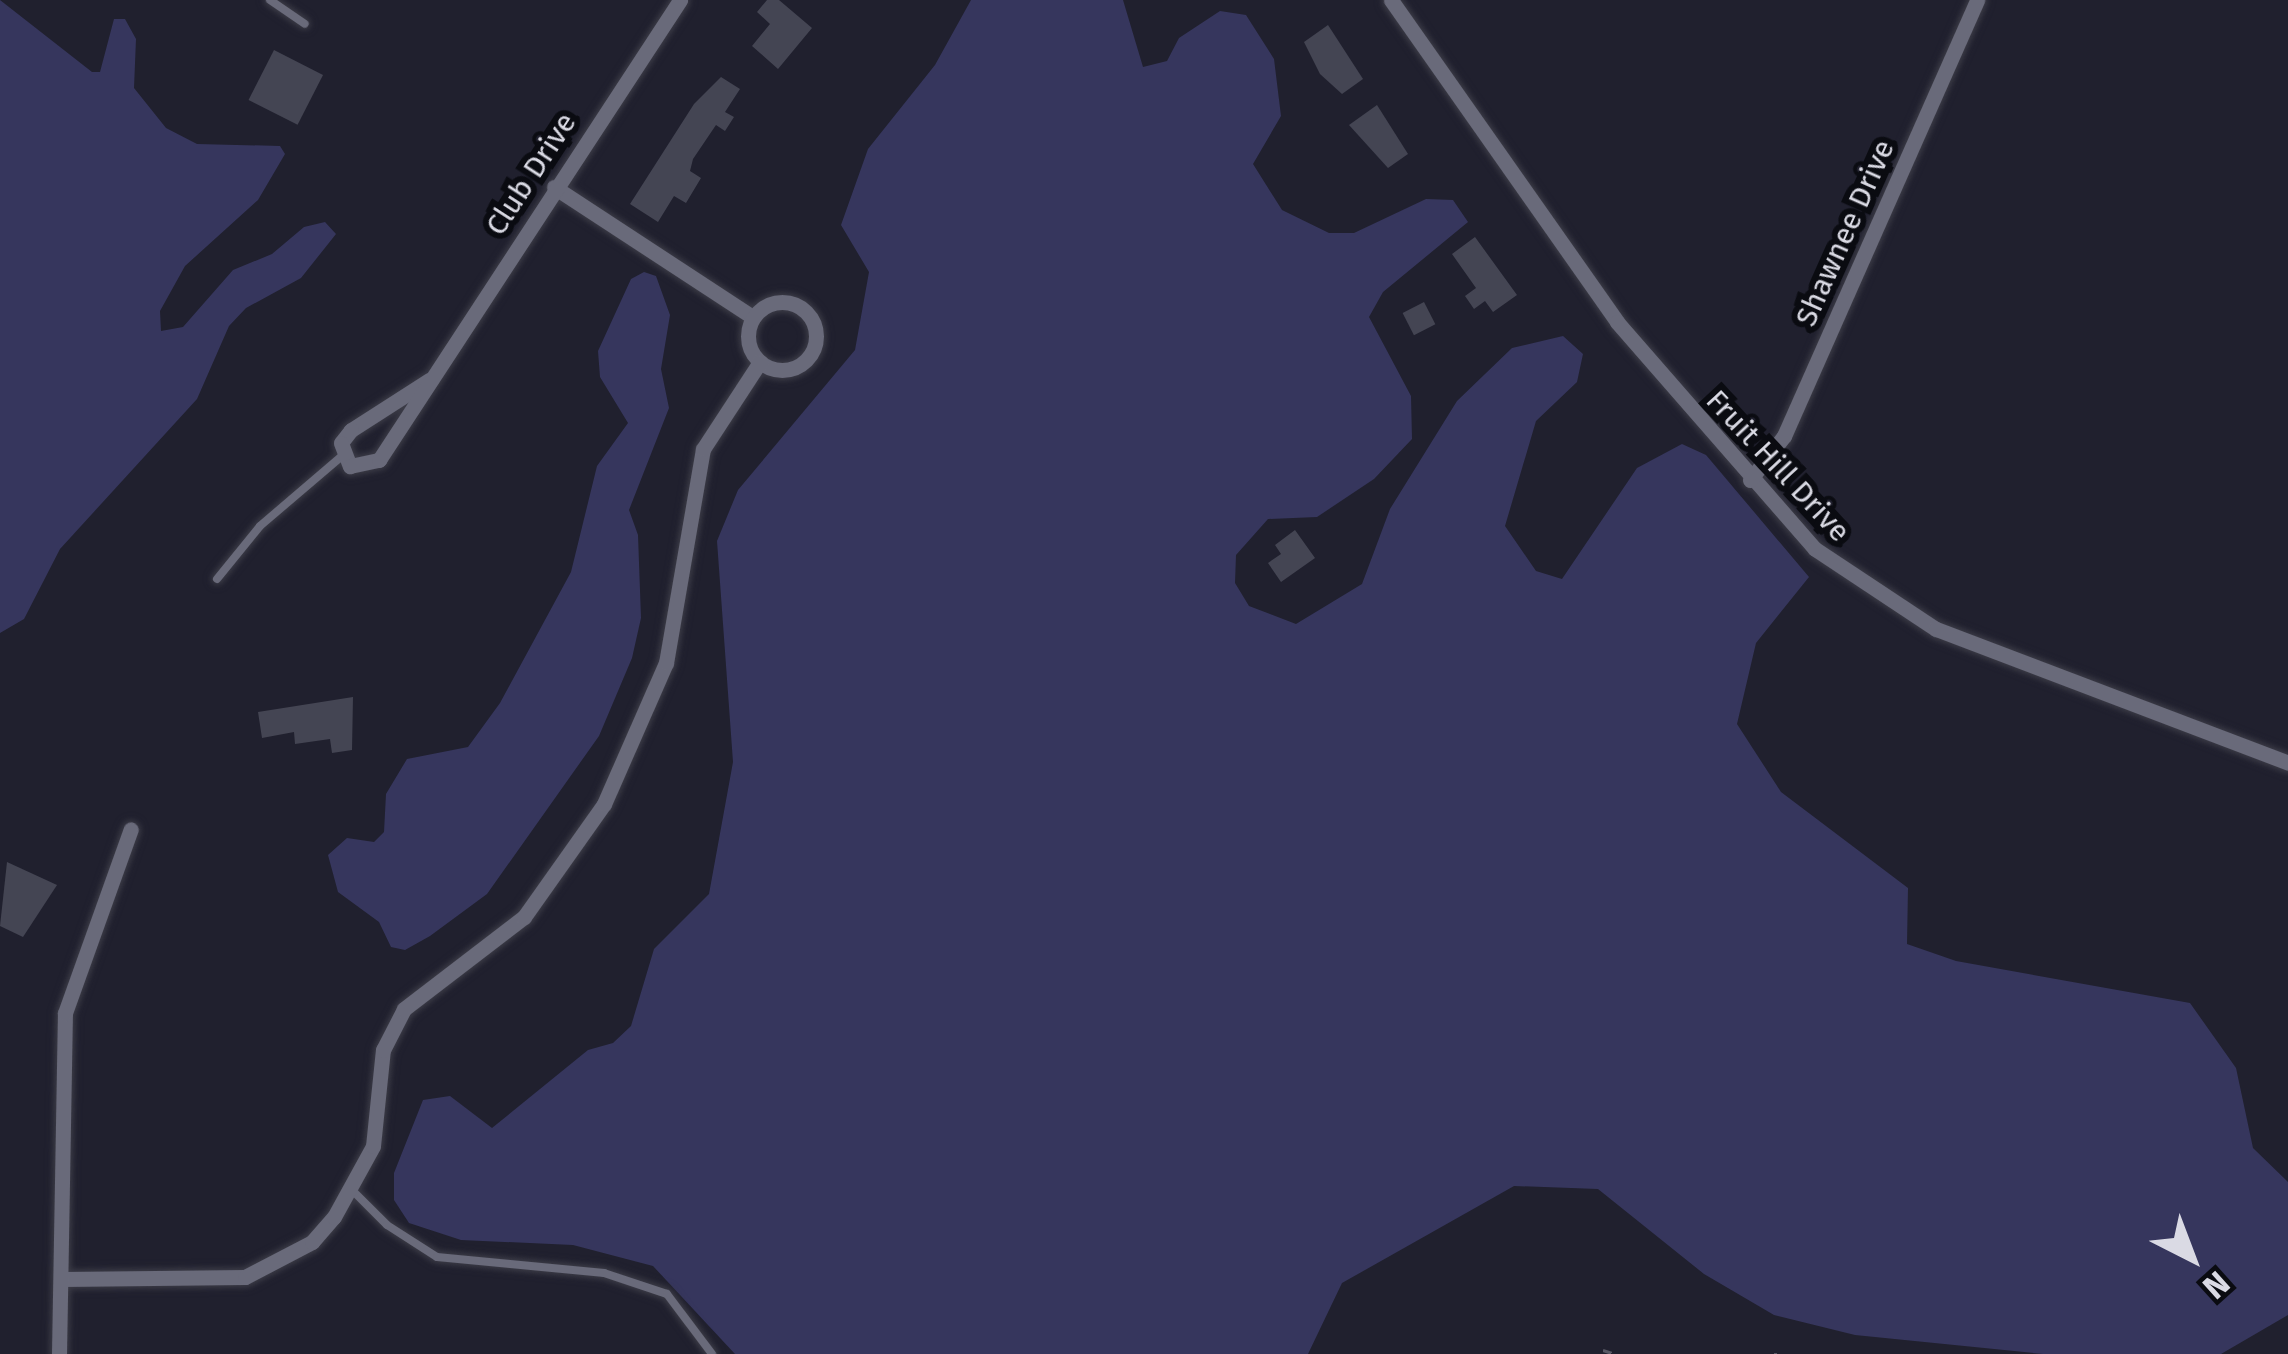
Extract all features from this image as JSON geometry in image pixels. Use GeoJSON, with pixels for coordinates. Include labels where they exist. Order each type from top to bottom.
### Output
{"type":"FeatureCollection","features":[{"type":"Feature","properties":{"kind":"street","name":"Club Drive"},"geometry":{"type":"LineString","coordinates":[[429,380],[351,430],[342,456],[364,469],[379,460],[680,0]]}},
{"type":"Feature","properties":{"kind":"street","name":"Fruit Hill Drive"},"geometry":{"type":"LineString","coordinates":[[1391,0],[1616,322],[1815,550],[1893,608],[2288,763]]}},
{"type":"Feature","properties":{"kind":"street","name":"Shawnee Drive"},"geometry":{"type":"LineString","coordinates":[[1750,480],[1784,436],[1977,0]]}},
{"type":"Feature","properties":{"kind":"street"},"geometry":{"type":"LineString","coordinates":[[554,187],[753,317]]}},
{"type":"Feature","properties":{"kind":"street"},"geometry":{"type":"LineString","coordinates":[[772,302],[797,304],[817,332],[812,353],[794,368],[760,362],[748,342],[753,317],[772,302]]}},
{"type":"Feature","properties":{"kind":"street"},"geometry":{"type":"LineString","coordinates":[[63,1279],[244,1277],[312,1242],[353,1191],[373,1146],[383,1050],[404,1010],[524,917],[604,804],[666,663],[703,449],[760,362]]}},
{"type":"Feature","properties":{"kind":"street"},"geometry":{"type":"LineString","coordinates":[[59,1354],[65,1013],[131,829]]}},
{"type":"Feature","properties":{"kind":"lane"},"geometry":{"type":"LineString","coordinates":[[270,0],[305,24]]}},
{"type":"Feature","properties":{"kind":"lane"},"geometry":{"type":"LineString","coordinates":[[217,579],[260,526],[342,456]]}},
{"type":"Feature","properties":{"kind":"lane"},"geometry":{"type":"LineString","coordinates":[[353,1191],[387,1226],[437,1257],[604,1273],[667,1294],[712,1354]]}},
{"type":"Feature","properties":{"kind":"path"},"geometry":{"type":"LineString","coordinates":[[1603,1350],[1616,1354]]}},
{"type":"Feature","properties":{"kind":"shaded area"},"geometry":{"type":"Polygon","coordinates":[[[0,0],[92,72],[100,72],[114,19],[125,19],[136,39],[134,88],[166,128],[197,144],[280,146],[285,154],[258,200],[185,266],[160,311],[161,331],[183,327],[233,270],[272,254],[304,227],[325,222],[336,234],[301,278],[246,308],[229,326],[197,399],[60,549],[24,619],[0,633],[0,0]]]}},
{"type":"Feature","properties":{"kind":"shaded area"},"geometry":{"type":"Polygon","coordinates":[[[971,0],[1123,0],[1143,67],[1167,61],[1179,38],[1220,11],[1246,15],[1274,59],[1281,116],[1253,164],[1282,210],[1329,233],[1354,233],[1426,199],[1453,200],[1468,222],[1383,292],[1369,317],[1411,396],[1412,439],[1374,479],[1317,517],[1268,519],[1236,555],[1235,583],[1249,606],[1296,624],[1362,584],[1390,509],[1457,401],[1512,348],[1563,336],[1583,354],[1577,382],[1536,421],[1505,526],[1536,571],[1562,579],[1637,468],[1682,444],[1706,455],[1809,577],[1756,643],[1737,724],[1781,792],[1908,888],[1907,944],[1956,961],[2190,1003],[2236,1068],[2253,1148],[2288,1182],[2288,1315],[2221,1354],[2043,1354],[1855,1335],[1774,1315],[1704,1274],[1598,1189],[1514,1186],[1342,1283],[1308,1354],[735,1354],[653,1266],[573,1245],[461,1240],[409,1223],[394,1200],[394,1173],[423,1100],[450,1096],[492,1128],[588,1050],[613,1043],[631,1026],[654,949],[709,894],[733,762],[717,541],[738,490],[855,350],[869,272],[841,225],[868,149],[935,65],[971,0]]]}},
{"type":"Feature","properties":{"kind":"shaded area"},"geometry":{"type":"Polygon","coordinates":[[[644,272],[656,276],[670,315],[661,369],[669,408],[629,510],[638,535],[641,618],[632,658],[599,736],[487,894],[405,950],[391,947],[379,922],[338,892],[328,855],[347,838],[374,842],[384,832],[386,794],[407,759],[468,747],[500,703],[571,572],[597,466],[628,423],[600,377],[598,351],[631,279],[644,272]]]}},
{"type":"Feature","properties":{"kind":"building"},"geometry":{"type":"Polygon","coordinates":[[[767,0],[779,0],[812,28],[778,69],[752,46],[770,24],[757,12],[767,0]]]}},
{"type":"Feature","properties":{"kind":"building"},"geometry":{"type":"Polygon","coordinates":[[[1328,25],[1363,79],[1342,94],[1320,74],[1304,42],[1328,25]]]}},
{"type":"Feature","properties":{"kind":"building"},"geometry":{"type":"Polygon","coordinates":[[[274,50],[323,75],[298,125],[249,100],[274,50]]]}},
{"type":"Feature","properties":{"kind":"building"},"geometry":{"type":"Polygon","coordinates":[[[721,77],[740,89],[725,112],[734,117],[725,131],[716,125],[693,159],[690,171],[701,178],[686,203],[674,196],[658,222],[630,204],[694,104],[721,77]]]}},
{"type":"Feature","properties":{"kind":"building"},"geometry":{"type":"Polygon","coordinates":[[[1377,105],[1408,154],[1388,168],[1349,125],[1377,105]]]}},
{"type":"Feature","properties":{"kind":"building"},"geometry":{"type":"Polygon","coordinates":[[[1475,237],[1517,295],[1493,312],[1485,301],[1474,309],[1465,296],[1476,288],[1452,254],[1475,237]]]}},
{"type":"Feature","properties":{"kind":"building"},"geometry":{"type":"Polygon","coordinates":[[[1424,302],[1435,324],[1414,335],[1403,313],[1424,302]]]}},
{"type":"Feature","properties":{"kind":"building"},"geometry":{"type":"Polygon","coordinates":[[[1295,530],[1315,558],[1281,582],[1268,563],[1281,554],[1275,545],[1295,530]]]}},
{"type":"Feature","properties":{"kind":"building"},"geometry":{"type":"Polygon","coordinates":[[[353,697],[352,750],[332,753],[330,739],[295,744],[294,732],[262,738],[258,712],[353,697]]]}},
{"type":"Feature","properties":{"kind":"building"},"geometry":{"type":"Polygon","coordinates":[[[7,862],[57,885],[23,937],[0,926],[7,862]]]}}]}
